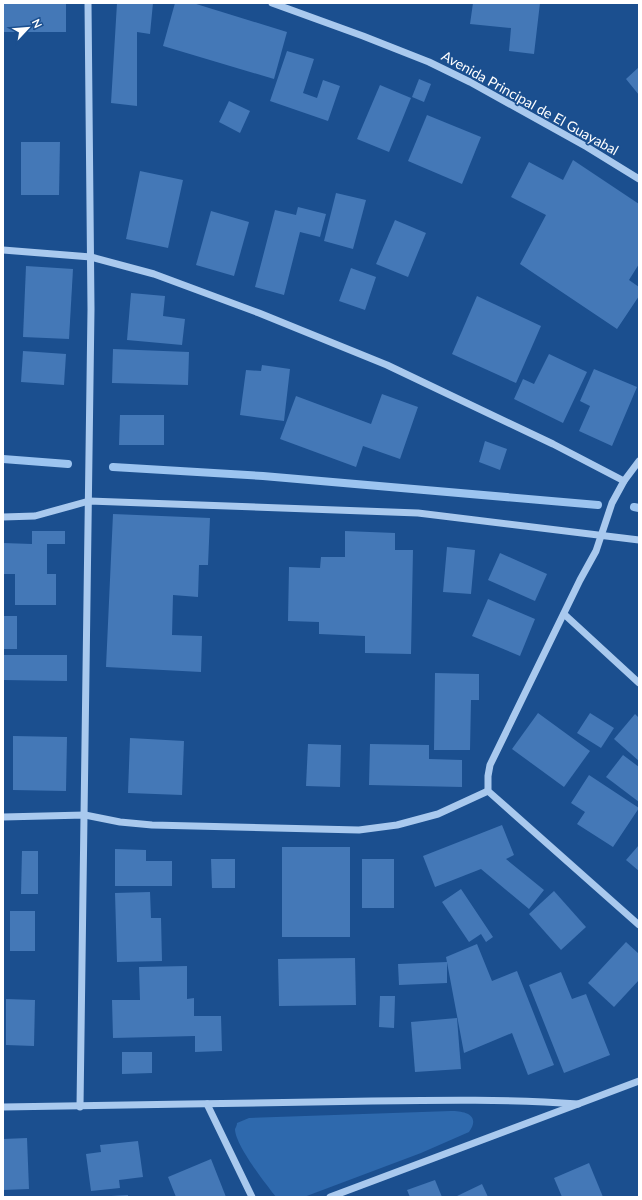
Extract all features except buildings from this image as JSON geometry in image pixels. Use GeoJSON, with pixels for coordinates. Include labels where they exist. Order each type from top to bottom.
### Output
{"type":"FeatureCollection","features":[{"type":"Feature","properties":{"kind":"street"},"geometry":{"type":"LineString","coordinates":[[80,1106],[92,309],[88,3]]}},
{"type":"Feature","properties":{"kind":"street","name":"Avenida Principal de El Guayabal"},"geometry":{"type":"LineString","coordinates":[[272,3],[422,59],[470,82],[587,147],[639,179]]}},
{"type":"Feature","properties":{"kind":"street"},"geometry":{"type":"LineString","coordinates":[[3,250],[91,257],[154,274],[192,288],[259,313],[387,365],[553,444],[624,481]]}},
{"type":"Feature","properties":{"kind":"street"},"geometry":{"type":"LineString","coordinates":[[639,461],[624,481],[612,503],[596,551],[490,765],[488,776],[488,791],[639,925]]}},
{"type":"Feature","properties":{"kind":"street"},"geometry":{"type":"LineString","coordinates":[[3,517],[34,516],[89,501],[418,513],[639,540]]}},
{"type":"Feature","properties":{"kind":"street"},"geometry":{"type":"LineString","coordinates":[[564,614],[639,683]]}},
{"type":"Feature","properties":{"kind":"street"},"geometry":{"type":"LineString","coordinates":[[3,817],[85,815],[120,822],[152,825],[359,830],[397,825],[438,814],[488,791]]}},
{"type":"Feature","properties":{"kind":"street"},"geometry":{"type":"LineString","coordinates":[[330,1197],[639,1081]]}},
{"type":"Feature","properties":{"kind":"street"},"geometry":{"type":"LineString","coordinates":[[3,1107],[324,1101],[487,1100],[578,1104]]}},
{"type":"Feature","properties":{"kind":"street"},"geometry":{"type":"LineString","coordinates":[[207,1104],[252,1197]]}},
{"type":"Feature","properties":{"kind":"shaded area"},"geometry":{"type":"Polygon","coordinates":[[[451,1111],[470,1115],[473,1122],[469,1132],[421,1153],[304,1197],[276,1197],[245,1154],[236,1136],[235,1129],[237,1123],[249,1118],[451,1111]]]}},
{"type":"Feature","properties":{"kind":"waterway"},"geometry":{"type":"LineString","coordinates":[[3,459],[68,464]]}},
{"type":"Feature","properties":{"kind":"waterway"},"geometry":{"type":"LineString","coordinates":[[113,467],[263,476],[598,505]]}},
{"type":"Feature","properties":{"kind":"waterway"},"geometry":{"type":"LineString","coordinates":[[634,507],[639,508]]}}]}
